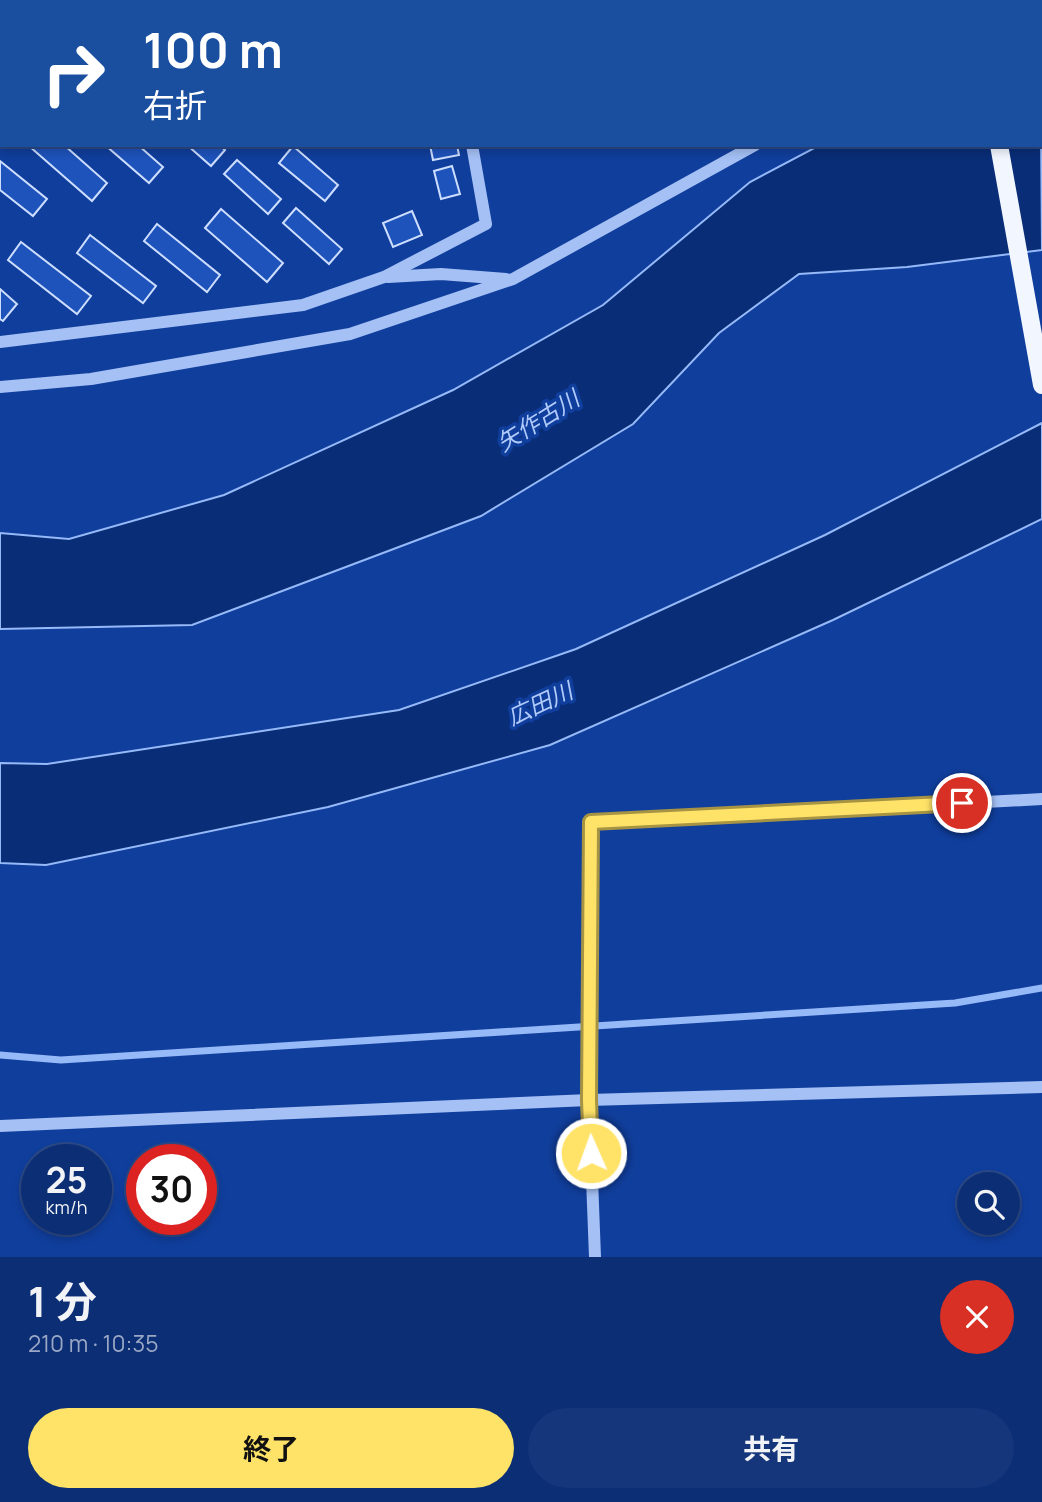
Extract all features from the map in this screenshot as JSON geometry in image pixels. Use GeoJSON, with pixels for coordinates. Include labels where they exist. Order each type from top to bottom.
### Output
{"type":"FeatureCollection","features":[{"type":"Feature","properties":{"kind":"main road"},"geometry":{"type":"LineString","coordinates":[[999,147],[1042,385]]}},
{"type":"Feature","properties":{"kind":"street"},"geometry":{"type":"LineString","coordinates":[[0,342],[303,305],[384,277],[485,224],[472,147]]}},
{"type":"Feature","properties":{"kind":"street"},"geometry":{"type":"LineString","coordinates":[[0,387],[91,379],[350,334],[513,279],[751,147]]}},
{"type":"Feature","properties":{"kind":"street"},"geometry":{"type":"LineString","coordinates":[[384,277],[441,274],[513,279]]}},
{"type":"Feature","properties":{"kind":"street"},"geometry":{"type":"LineString","coordinates":[[595,1257],[589,1100],[591,822],[1042,799]]}},
{"type":"Feature","properties":{"kind":"street"},"geometry":{"type":"LineString","coordinates":[[0,1126],[589,1100],[1042,1087]]}},
{"type":"Feature","properties":{"kind":"water","name":"矢作古川"},"geometry":{"type":"Polygon","coordinates":[[[816,147],[1041,147],[1042,250],[907,267],[799,274],[719,333],[633,424],[481,516],[192,625],[0,629],[0,533],[69,539],[224,495],[453,390],[603,305],[750,182],[816,147]]]}},
{"type":"Feature","properties":{"kind":"water","name":"広田川"},"geometry":{"type":"Polygon","coordinates":[[[1042,423],[1042,519],[833,620],[550,745],[328,807],[46,865],[0,863],[0,763],[47,764],[399,710],[576,649],[825,535],[1042,423]]]}},
{"type":"Feature","properties":{"kind":"building"},"geometry":{"type":"Polygon","coordinates":[[[30,147],[66,147],[107,183],[92,201],[30,147]]]}},
{"type":"Feature","properties":{"kind":"building"},"geometry":{"type":"Polygon","coordinates":[[[107,147],[140,147],[163,167],[149,183],[107,147]]]}},
{"type":"Feature","properties":{"kind":"building"},"geometry":{"type":"Polygon","coordinates":[[[189,147],[221,147],[225,150],[211,166],[189,147]]]}},
{"type":"Feature","properties":{"kind":"building"},"geometry":{"type":"Polygon","coordinates":[[[294,147],[338,185],[325,201],[279,163],[294,147]]]}},
{"type":"Feature","properties":{"kind":"building"},"geometry":{"type":"Polygon","coordinates":[[[430,147],[457,147],[459,155],[433,160],[430,147]]]}},
{"type":"Feature","properties":{"kind":"building"},"geometry":{"type":"Polygon","coordinates":[[[237,160],[281,199],[268,214],[224,174],[237,160]]]}},
{"type":"Feature","properties":{"kind":"building"},"geometry":{"type":"Polygon","coordinates":[[[0,161],[47,199],[33,216],[0,190],[0,161]]]}},
{"type":"Feature","properties":{"kind":"building"},"geometry":{"type":"Polygon","coordinates":[[[452,166],[460,194],[441,199],[434,171],[452,166]]]}},
{"type":"Feature","properties":{"kind":"building"},"geometry":{"type":"Polygon","coordinates":[[[296,208],[342,249],[329,264],[283,223],[296,208]]]}},
{"type":"Feature","properties":{"kind":"building"},"geometry":{"type":"Polygon","coordinates":[[[221,209],[283,263],[267,282],[205,228],[221,209]]]}},
{"type":"Feature","properties":{"kind":"building"},"geometry":{"type":"Polygon","coordinates":[[[412,211],[422,235],[393,247],[383,223],[412,211]]]}},
{"type":"Feature","properties":{"kind":"building"},"geometry":{"type":"Polygon","coordinates":[[[157,224],[220,275],[207,292],[144,241],[157,224]]]}},
{"type":"Feature","properties":{"kind":"building"},"geometry":{"type":"Polygon","coordinates":[[[90,235],[156,286],[143,303],[77,253],[90,235]]]}},
{"type":"Feature","properties":{"kind":"building"},"geometry":{"type":"Polygon","coordinates":[[[21,242],[91,296],[77,314],[8,260],[21,242]]]}},
{"type":"Feature","properties":{"kind":"building"},"geometry":{"type":"Polygon","coordinates":[[[0,289],[17,304],[3,321],[0,319],[0,289]]]}},
{"type":"Feature","properties":{"kind":"waterway"},"geometry":{"type":"LineString","coordinates":[[0,1055],[61,1060],[955,1003],[1042,988]]}},
{"type":"Feature","properties":{"kind":"route"},"geometry":{"type":"LineString","coordinates":[[591,1153],[591,822],[962,803]]}}]}
